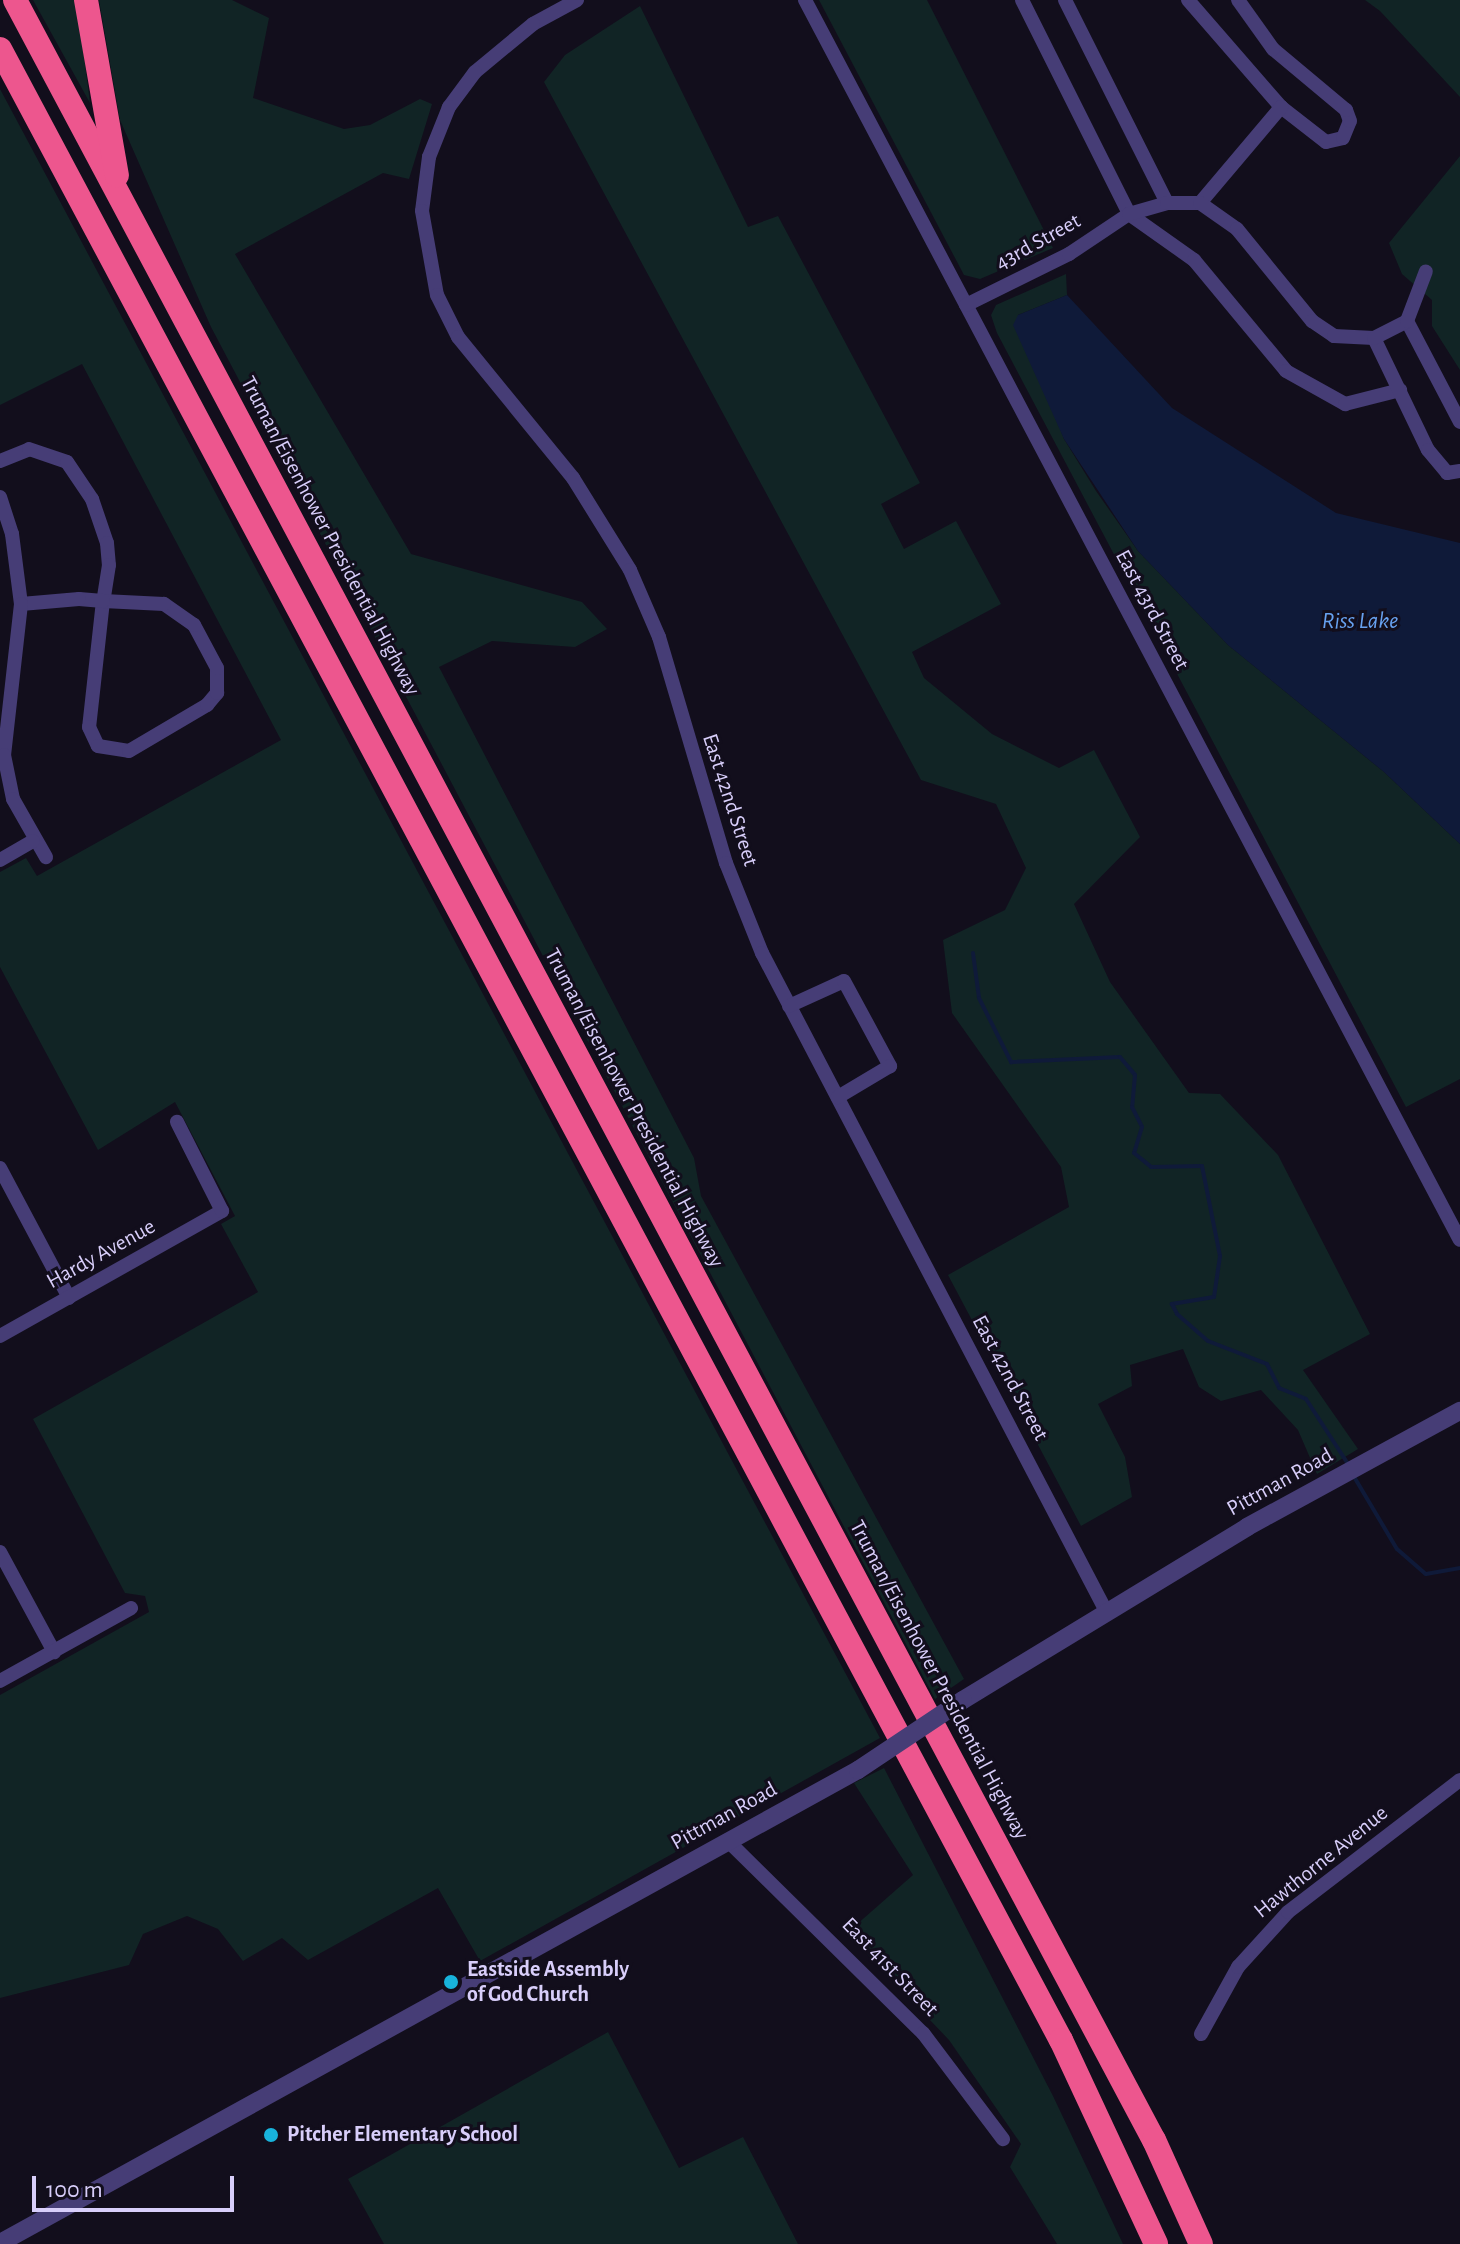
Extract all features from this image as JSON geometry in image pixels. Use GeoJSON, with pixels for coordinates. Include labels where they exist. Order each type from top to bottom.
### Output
{"type":"FeatureCollection","features":[{"type":"Feature","properties":{"kind":"highway","name":"Truman/Eisenhower Presidential Highway"},"geometry":{"type":"LineString","coordinates":[[15,0],[1154,2140],[1201,2244]]}},
{"type":"Feature","properties":{"kind":"highway"},"geometry":{"type":"LineString","coordinates":[[86,0],[124,205]]}},
{"type":"Feature","properties":{"kind":"highway"},"geometry":{"type":"LineString","coordinates":[[0,49],[1061,2040],[1156,2244]]}},
{"type":"Feature","properties":{"kind":"street","name":"East 42nd Street"},"geometry":{"type":"LineString","coordinates":[[577,0],[533,24],[475,72],[449,107],[429,157],[422,211],[426,258],[458,337],[573,478],[630,570],[659,637],[726,863],[789,1006],[1107,1613]]}},
{"type":"Feature","properties":{"kind":"street","name":"East 43rd Street"},"geometry":{"type":"LineString","coordinates":[[805,0],[1460,1240]]}},
{"type":"Feature","properties":{"kind":"street"},"geometry":{"type":"LineString","coordinates":[[1022,0],[1129,214],[1194,260],[1286,371],[1345,404],[1400,390]]}},
{"type":"Feature","properties":{"kind":"street"},"geometry":{"type":"LineString","coordinates":[[1065,0],[1167,203]]}},
{"type":"Feature","properties":{"kind":"street"},"geometry":{"type":"LineString","coordinates":[[1188,0],[1281,107],[1326,142],[1343,138],[1350,121],[1346,110],[1273,49],[1238,0]]}},
{"type":"Feature","properties":{"kind":"street"},"geometry":{"type":"LineString","coordinates":[[1281,107],[1200,203],[1237,229],[1312,321],[1334,336],[1374,338],[1407,321],[1426,271]]}},
{"type":"Feature","properties":{"kind":"street","name":"43rd Street"},"geometry":{"type":"LineString","coordinates":[[966,305],[1069,254],[1129,214],[1167,203],[1200,203]]}},
{"type":"Feature","properties":{"kind":"street"},"geometry":{"type":"LineString","coordinates":[[1407,321],[1460,422]]}},
{"type":"Feature","properties":{"kind":"street"},"geometry":{"type":"LineString","coordinates":[[1374,338],[1428,450],[1447,473],[1460,471]]}},
{"type":"Feature","properties":{"kind":"street"},"geometry":{"type":"LineString","coordinates":[[0,461],[29,449],[67,462],[92,499],[107,543],[103,601],[89,727],[98,746],[129,751],[207,705],[218,688],[217,668],[183,613],[164,604],[103,601],[21,604]]}},
{"type":"Feature","properties":{"kind":"street"},"geometry":{"type":"LineString","coordinates":[[0,497],[12,534],[21,604],[4,755],[13,799],[33,841],[46,857]]}},
{"type":"Feature","properties":{"kind":"street"},"geometry":{"type":"LineString","coordinates":[[0,860],[33,841]]}},
{"type":"Feature","properties":{"kind":"street"},"geometry":{"type":"LineString","coordinates":[[789,1006],[844,981],[890,1066],[838,1097]]}},
{"type":"Feature","properties":{"kind":"street","name":"Hardy Avenue"},"geometry":{"type":"LineString","coordinates":[[0,1336],[222,1211],[177,1122]]}},
{"type":"Feature","properties":{"kind":"street"},"geometry":{"type":"LineString","coordinates":[[0,1168],[69,1298]]}},
{"type":"Feature","properties":{"kind":"street","name":"Pittman Road"},"geometry":{"type":"LineString","coordinates":[[0,2243],[858,1770],[963,1700],[1107,1613],[1326,1484],[1460,1411]]}},
{"type":"Feature","properties":{"kind":"street"},"geometry":{"type":"LineString","coordinates":[[0,1552],[54,1652]]}},
{"type":"Feature","properties":{"kind":"street"},"geometry":{"type":"LineString","coordinates":[[0,1681],[131,1608]]}},
{"type":"Feature","properties":{"kind":"street","name":"Hawthorne Avenue"},"geometry":{"type":"LineString","coordinates":[[1201,2034],[1238,1967],[1269,1931],[1460,1780]]}},
{"type":"Feature","properties":{"kind":"street","name":"East 41st Street"},"geometry":{"type":"LineString","coordinates":[[728,1841],[923,2033],[1003,2139]]}},
{"type":"Feature","properties":{"kind":"green space"},"geometry":{"type":"Polygon","coordinates":[[[33,0],[77,0],[90,103],[33,0]]]}},
{"type":"Feature","properties":{"kind":"green space"},"geometry":{"type":"Polygon","coordinates":[[[99,0],[232,0],[269,18],[253,98],[344,129],[370,125],[420,99],[432,104],[409,179],[383,173],[235,254],[411,554],[582,602],[607,629],[575,647],[492,641],[439,667],[694,1158],[701,1196],[964,1679],[935,1699],[211,327],[120,120],[99,0]]]}},
{"type":"Feature","properties":{"kind":"green space"},"geometry":{"type":"Polygon","coordinates":[[[819,0],[927,0],[1053,248],[980,279],[964,275],[819,0]]]}},
{"type":"Feature","properties":{"kind":"green space"},"geometry":{"type":"Polygon","coordinates":[[[1365,0],[1460,0],[1460,97],[1380,11],[1365,0]]]}},
{"type":"Feature","properties":{"kind":"green space"},"geometry":{"type":"Polygon","coordinates":[[[640,6],[748,227],[778,216],[920,483],[881,504],[904,549],[956,521],[1001,604],[912,652],[924,678],[992,734],[1059,768],[1094,750],[1140,837],[1074,904],[1110,982],[1189,1093],[1220,1094],[1278,1155],[1370,1334],[1303,1370],[1358,1449],[1317,1474],[1298,1430],[1261,1390],[1221,1401],[1199,1387],[1183,1349],[1130,1365],[1132,1386],[1098,1404],[1125,1457],[1132,1497],[1081,1526],[948,1275],[1069,1207],[1061,1167],[952,1013],[943,940],[1005,910],[1026,868],[996,804],[921,780],[544,82],[565,55],[640,6]]]}},
{"type":"Feature","properties":{"kind":"green space"},"geometry":{"type":"Polygon","coordinates":[[[0,89],[880,1738],[480,1961],[438,1888],[308,1960],[282,1938],[243,1961],[218,1929],[187,1916],[143,1934],[129,1965],[0,1998],[0,1695],[149,1612],[145,1596],[125,1593],[33,1419],[258,1292],[221,1224],[235,1216],[175,1102],[98,1150],[0,967],[0,872],[26,858],[37,876],[281,740],[82,364],[0,405],[0,89]]]}},
{"type":"Feature","properties":{"kind":"green space"},"geometry":{"type":"Polygon","coordinates":[[[1460,156],[1460,370],[1432,326],[1432,300],[1402,274],[1389,243],[1460,156]]]}},
{"type":"Feature","properties":{"kind":"green space"},"geometry":{"type":"Polygon","coordinates":[[[1066,274],[1067,295],[1018,315],[1064,439],[1096,491],[1138,551],[1228,645],[1384,772],[1460,844],[1460,1079],[1406,1107],[997,333],[991,315],[996,305],[1066,274]]]}},
{"type":"Feature","properties":{"kind":"green space"},"geometry":{"type":"Polygon","coordinates":[[[884,1768],[1053,2096],[1123,2244],[1057,2244],[1010,2167],[1021,2144],[949,2040],[847,1933],[913,1875],[854,1783],[884,1768]]]}},
{"type":"Feature","properties":{"kind":"green space"},"geometry":{"type":"Polygon","coordinates":[[[608,2032],[679,2168],[743,2137],[798,2244],[384,2244],[348,2179],[608,2032]]]}},
{"type":"Feature","properties":{"kind":"water","name":"Riss Lake"},"geometry":{"type":"Polygon","coordinates":[[[1067,295],[1172,408],[1336,513],[1460,543],[1460,844],[1384,772],[1228,645],[1138,551],[1064,439],[1013,325],[1018,315],[1067,295]]]}},
{"type":"Feature","properties":{"kind":"waterway"},"geometry":{"type":"LineString","coordinates":[[973,953],[979,998],[1011,1062],[1120,1057],[1135,1075],[1132,1107],[1142,1127],[1134,1153],[1151,1167],[1202,1166],[1220,1256],[1214,1297],[1172,1304],[1177,1314],[1208,1341],[1267,1364],[1279,1388],[1306,1399],[1350,1467]]}},
{"type":"Feature","properties":{"kind":"waterway"},"geometry":{"type":"LineString","coordinates":[[1353,1475],[1397,1549],[1426,1574],[1460,1568]]}},
{"type":"Feature","properties":{"kind":"place","name":"Eastside Assembly of God Church"},"geometry":{"type":"Point","coordinates":[451,1982]}},
{"type":"Feature","properties":{"kind":"place","name":"Pitcher Elementary School"},"geometry":{"type":"Point","coordinates":[271,2135]}}]}
